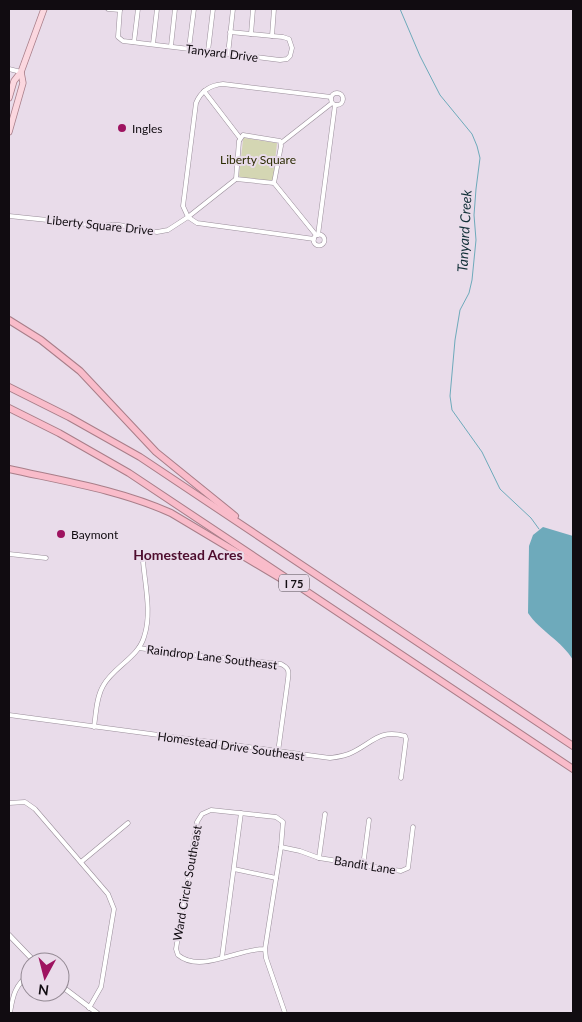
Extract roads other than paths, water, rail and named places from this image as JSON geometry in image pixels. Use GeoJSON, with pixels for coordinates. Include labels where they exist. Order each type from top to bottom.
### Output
{"type":"FeatureCollection","features":[{"type":"Feature","properties":{"kind":"highway"},"geometry":{"type":"LineString","coordinates":[[9,320],[41,340],[80,371],[149,445],[251,530]]}},
{"type":"Feature","properties":{"kind":"highway","name":"I 75"},"geometry":{"type":"LineString","coordinates":[[9,387],[109,438],[251,530],[573,746]]}},
{"type":"Feature","properties":{"kind":"highway","name":"I 75"},"geometry":{"type":"LineString","coordinates":[[9,408],[59,433],[129,474],[573,769]]}},
{"type":"Feature","properties":{"kind":"highway"},"geometry":{"type":"LineString","coordinates":[[9,469],[125,496],[155,506],[188,523],[281,580],[320,600]]}},
{"type":"Feature","properties":{"kind":"main road"},"geometry":{"type":"LineString","coordinates":[[9,98],[14,81],[21,72],[44,9]]}},
{"type":"Feature","properties":{"kind":"main road"},"geometry":{"type":"LineString","coordinates":[[9,132],[23,83],[21,72]]}},
{"type":"Feature","properties":{"kind":"street"},"geometry":{"type":"LineString","coordinates":[[108,9],[120,10]]}},
{"type":"Feature","properties":{"kind":"street"},"geometry":{"type":"LineString","coordinates":[[134,42],[138,9]]}},
{"type":"Feature","properties":{"kind":"street"},"geometry":{"type":"LineString","coordinates":[[153,44],[157,9]]}},
{"type":"Feature","properties":{"kind":"street"},"geometry":{"type":"LineString","coordinates":[[171,46],[175,9]]}},
{"type":"Feature","properties":{"kind":"street"},"geometry":{"type":"LineString","coordinates":[[189,48],[194,9]]}},
{"type":"Feature","properties":{"kind":"street"},"geometry":{"type":"LineString","coordinates":[[208,51],[213,9]]}},
{"type":"Feature","properties":{"kind":"street"},"geometry":{"type":"LineString","coordinates":[[228,54],[233,9]]}},
{"type":"Feature","properties":{"kind":"street"},"geometry":{"type":"LineString","coordinates":[[251,34],[253,9]]}},
{"type":"Feature","properties":{"kind":"street"},"geometry":{"type":"LineString","coordinates":[[230,32],[272,36],[274,9]]}},
{"type":"Feature","properties":{"kind":"street","name":"Tanyard Drive"},"geometry":{"type":"LineString","coordinates":[[120,10],[119,39],[134,42],[280,60],[287,59],[292,48],[289,40],[272,36]]}},
{"type":"Feature","properties":{"kind":"street"},"geometry":{"type":"LineString","coordinates":[[9,69],[21,72]]}},
{"type":"Feature","properties":{"kind":"street"},"geometry":{"type":"LineString","coordinates":[[274,183],[281,143],[334,104],[342,103],[343,97],[336,93],[331,97],[223,84],[212,86],[204,91],[196,102],[183,206],[188,217],[197,223],[316,236]]}},
{"type":"Feature","properties":{"kind":"street"},"geometry":{"type":"LineString","coordinates":[[204,91],[240,138],[236,179],[274,183],[316,236]]}},
{"type":"Feature","properties":{"kind":"street"},"geometry":{"type":"LineString","coordinates":[[316,236],[334,104],[331,97]]}},
{"type":"Feature","properties":{"kind":"street"},"geometry":{"type":"LineString","coordinates":[[240,138],[243,135],[278,139],[281,143]]}},
{"type":"Feature","properties":{"kind":"street","name":"Liberty Square Drive"},"geometry":{"type":"LineString","coordinates":[[9,216],[138,227],[157,232],[168,230],[188,217],[236,179]]}},
{"type":"Feature","properties":{"kind":"street"},"geometry":{"type":"LineString","coordinates":[[9,554],[46,558]]}},
{"type":"Feature","properties":{"kind":"street"},"geometry":{"type":"LineString","coordinates":[[94,727],[99,694],[103,684],[139,648],[144,637],[147,615],[143,561]]}},
{"type":"Feature","properties":{"kind":"street","name":"Raindrop Lane Southeast"},"geometry":{"type":"LineString","coordinates":[[139,648],[286,666],[289,671],[278,752]]}},
{"type":"Feature","properties":{"kind":"street","name":"Homestead Drive Southeast"},"geometry":{"type":"LineString","coordinates":[[9,715],[330,758],[353,752],[376,737],[386,734],[399,734],[405,736],[406,739],[401,778]]}},
{"type":"Feature","properties":{"kind":"street"},"geometry":{"type":"LineString","coordinates":[[9,804],[25,802],[36,809],[108,894],[114,908],[101,987],[89,1008]]}},
{"type":"Feature","properties":{"kind":"street","name":"Ward Circle Southeast"},"geometry":{"type":"LineString","coordinates":[[265,949],[254,948],[202,963],[192,962],[178,955],[176,949],[194,838],[199,817],[206,811],[276,817],[281,820],[284,826],[265,949],[266,958],[285,1013]]}},
{"type":"Feature","properties":{"kind":"street"},"geometry":{"type":"LineString","coordinates":[[222,957],[241,813]]}},
{"type":"Feature","properties":{"kind":"street"},"geometry":{"type":"LineString","coordinates":[[319,858],[325,814]]}},
{"type":"Feature","properties":{"kind":"street"},"geometry":{"type":"LineString","coordinates":[[362,866],[369,820]]}},
{"type":"Feature","properties":{"kind":"street"},"geometry":{"type":"LineString","coordinates":[[81,862],[128,823]]}},
{"type":"Feature","properties":{"kind":"street","name":"Bandit Lane"},"geometry":{"type":"LineString","coordinates":[[281,847],[319,858],[401,871],[408,868],[413,827]]}},
{"type":"Feature","properties":{"kind":"street"},"geometry":{"type":"LineString","coordinates":[[234,869],[276,878]]}},
{"type":"Feature","properties":{"kind":"street"},"geometry":{"type":"LineString","coordinates":[[9,935],[25,952]]}},
{"type":"Feature","properties":{"kind":"street"},"geometry":{"type":"LineString","coordinates":[[10,1011],[14,990],[20,981]]}},
{"type":"Feature","properties":{"kind":"street"},"geometry":{"type":"LineString","coordinates":[[70,993],[97,1013]]}},
{"type":"Feature","properties":{"kind":"water"},"geometry":{"type":"Polygon","coordinates":[[[543,527],[573,536],[573,660],[563,647],[528,613],[529,546],[533,535],[543,527]]]}},
{"type":"Feature","properties":{"kind":"waterway","name":"Tanyard Creek"},"geometry":{"type":"LineString","coordinates":[[400,9],[420,56],[440,95],[472,134],[480,158],[474,215],[476,240],[472,280],[469,293],[460,310],[455,340],[450,396],[452,410],[482,452],[500,489],[531,518],[539,529]]}},
{"type":"Feature","properties":{"kind":"place","name":"Ingles"},"geometry":{"type":"Point","coordinates":[122,128]}},
{"type":"Feature","properties":{"kind":"place","name":"Baymont"},"geometry":{"type":"Point","coordinates":[61,534]}},
{"type":"Feature","properties":{"kind":"district","name":"Homestead Acres"},"geometry":{"type":"Point","coordinates":[188,554]}},
{"type":"Feature","properties":{"kind":"park label","name":"Liberty Square"},"geometry":{"type":"Point","coordinates":[258,159]}}]}
